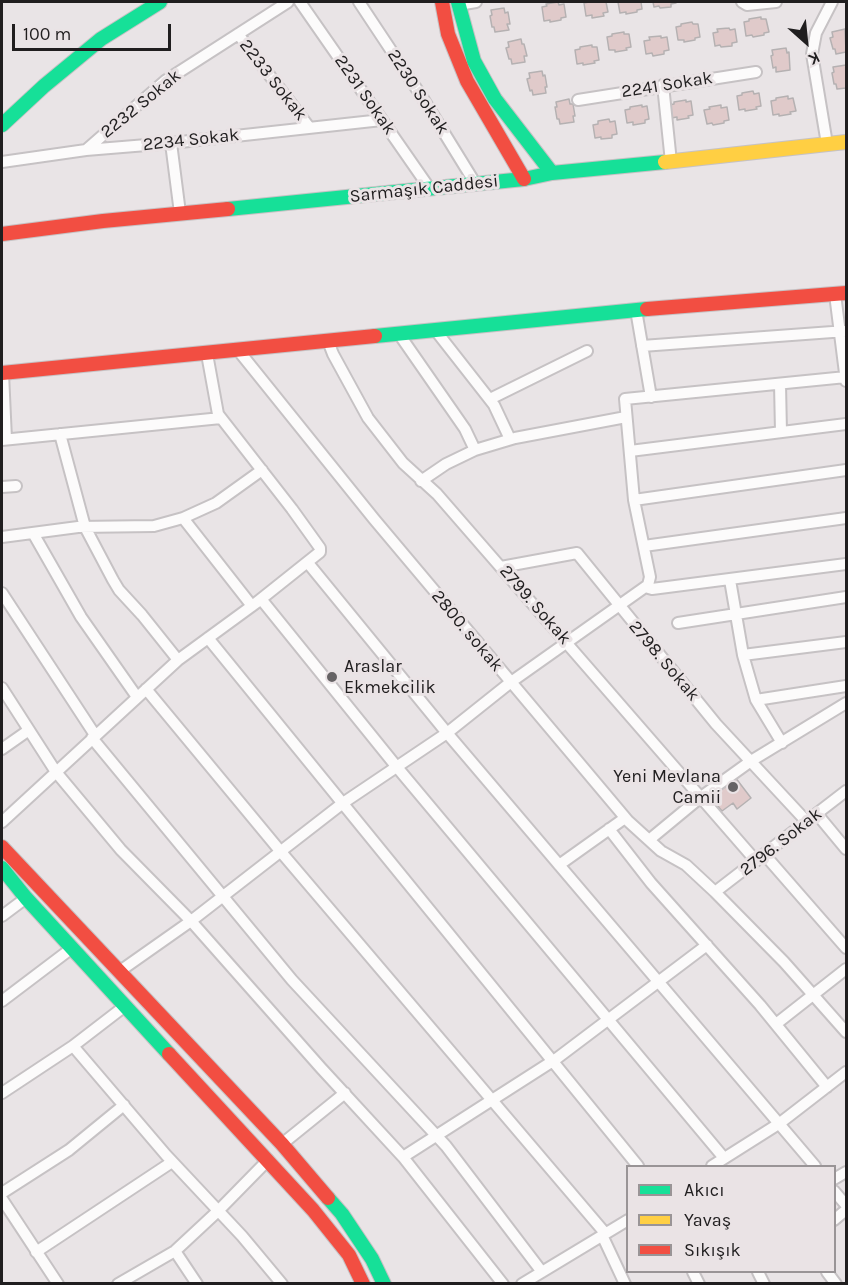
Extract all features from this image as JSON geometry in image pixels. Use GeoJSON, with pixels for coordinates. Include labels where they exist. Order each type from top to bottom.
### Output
{"type":"FeatureCollection","features":[{"type":"Feature","properties":{"kind":"main road"},"geometry":{"type":"LineString","coordinates":[[2,125],[44,86],[101,39],[160,2]]}},
{"type":"Feature","properties":{"kind":"main road"},"geometry":{"type":"LineString","coordinates":[[442,2],[448,34],[467,81],[524,179]]}},
{"type":"Feature","properties":{"kind":"main road"},"geometry":{"type":"LineString","coordinates":[[458,3],[474,62],[495,99],[552,173]]}},
{"type":"Feature","properties":{"kind":"main road","name":"Sarmaşık Caddesi"},"geometry":{"type":"LineString","coordinates":[[2,234],[180,213],[524,179],[552,173],[846,142]]}},
{"type":"Feature","properties":{"kind":"main road"},"geometry":{"type":"LineString","coordinates":[[2,373],[636,310],[841,293]]}},
{"type":"Feature","properties":{"kind":"main road"},"geometry":{"type":"LineString","coordinates":[[2,847],[282,1144],[342,1214],[372,1259],[384,1284]]}},
{"type":"Feature","properties":{"kind":"main road"},"geometry":{"type":"LineString","coordinates":[[2,868],[26,898],[313,1210],[349,1255],[363,1284]]}},
{"type":"Feature","properties":{"kind":"street","name":"2232 Sokak"},"geometry":{"type":"LineString","coordinates":[[86,150],[165,81],[288,2]]}},
{"type":"Feature","properties":{"kind":"street","name":"2231 Sokak"},"geometry":{"type":"LineString","coordinates":[[300,2],[430,189]]}},
{"type":"Feature","properties":{"kind":"street","name":"2230 Sokak"},"geometry":{"type":"LineString","coordinates":[[358,2],[422,97],[475,183]]}},
{"type":"Feature","properties":{"kind":"street"},"geometry":{"type":"LineString","coordinates":[[458,3],[476,2]]}},
{"type":"Feature","properties":{"kind":"street"},"geometry":{"type":"LineString","coordinates":[[742,2],[747,5],[776,2]]}},
{"type":"Feature","properties":{"kind":"street"},"geometry":{"type":"LineString","coordinates":[[827,144],[812,54],[816,33],[832,2]]}},
{"type":"Feature","properties":{"kind":"street","name":"2233 Sokak"},"geometry":{"type":"LineString","coordinates":[[237,34],[309,126]]}},
{"type":"Feature","properties":{"kind":"street","name":"2241 Sokak"},"geometry":{"type":"LineString","coordinates":[[578,100],[756,72]]}},
{"type":"Feature","properties":{"kind":"street"},"geometry":{"type":"LineString","coordinates":[[663,85],[671,162]]}},
{"type":"Feature","properties":{"kind":"street","name":"2234 Sokak"},"geometry":{"type":"LineString","coordinates":[[2,162],[86,150],[382,120]]}},
{"type":"Feature","properties":{"kind":"street"},"geometry":{"type":"LineString","coordinates":[[171,143],[180,213]]}},
{"type":"Feature","properties":{"kind":"street"},"geometry":{"type":"LineString","coordinates":[[120,971],[191,921],[343,803],[447,733],[511,682],[648,585],[650,576],[634,500],[625,399],[846,379],[841,293]]}},
{"type":"Feature","properties":{"kind":"street"},"geometry":{"type":"LineString","coordinates":[[636,310],[651,397]]}},
{"type":"Feature","properties":{"kind":"street"},"geometry":{"type":"LineString","coordinates":[[436,331],[490,399],[510,439]]}},
{"type":"Feature","properties":{"kind":"street"},"geometry":{"type":"LineString","coordinates":[[642,346],[843,332]]}},
{"type":"Feature","properties":{"kind":"street"},"geometry":{"type":"LineString","coordinates":[[399,334],[465,429],[475,450]]}},
{"type":"Feature","properties":{"kind":"street","name":"2799. Sokak"},"geometry":{"type":"LineString","coordinates":[[328,341],[368,418],[403,463],[437,494],[701,797],[846,948]]}},
{"type":"Feature","properties":{"kind":"street","name":"2800. sokak"},"geometry":{"type":"LineString","coordinates":[[238,350],[330,466],[625,818],[661,851],[686,865],[715,892],[846,1032]]}},
{"type":"Feature","properties":{"kind":"street"},"geometry":{"type":"LineString","coordinates":[[490,399],[587,351]]}},
{"type":"Feature","properties":{"kind":"street"},"geometry":{"type":"LineString","coordinates":[[2,822],[178,660],[256,603],[320,552],[320,548],[292,508],[220,418],[207,354]]}},
{"type":"Feature","properties":{"kind":"street"},"geometry":{"type":"LineString","coordinates":[[2,373],[4,439],[220,418]]}},
{"type":"Feature","properties":{"kind":"street"},"geometry":{"type":"LineString","coordinates":[[780,384],[781,432]]}},
{"type":"Feature","properties":{"kind":"street"},"geometry":{"type":"LineString","coordinates":[[421,481],[446,464],[475,450],[510,439],[626,417]]}},
{"type":"Feature","properties":{"kind":"street"},"geometry":{"type":"LineString","coordinates":[[630,451],[846,424]]}},
{"type":"Feature","properties":{"kind":"street"},"geometry":{"type":"LineString","coordinates":[[60,434],[85,527],[119,590],[178,660]]}},
{"type":"Feature","properties":{"kind":"street"},"geometry":{"type":"LineString","coordinates":[[2,537],[85,527],[153,526],[183,518],[216,503],[262,470]]}},
{"type":"Feature","properties":{"kind":"street"},"geometry":{"type":"LineString","coordinates":[[634,500],[846,470]]}},
{"type":"Feature","properties":{"kind":"street"},"geometry":{"type":"LineString","coordinates":[[2,488],[16,486]]}},
{"type":"Feature","properties":{"kind":"street"},"geometry":{"type":"LineString","coordinates":[[183,518],[396,766],[724,1158]]}},
{"type":"Feature","properties":{"kind":"street"},"geometry":{"type":"LineString","coordinates":[[644,546],[846,518]]}},
{"type":"Feature","properties":{"kind":"street"},"geometry":{"type":"LineString","coordinates":[[33,533],[81,617],[142,693],[281,852],[603,1234],[625,1284]]}},
{"type":"Feature","properties":{"kind":"street","name":"2798. Sokak"},"geometry":{"type":"LineString","coordinates":[[501,567],[577,553],[716,724],[807,822]]}},
{"type":"Feature","properties":{"kind":"street"},"geometry":{"type":"LineString","coordinates":[[308,563],[447,733],[813,1165]]}},
{"type":"Feature","properties":{"kind":"street"},"geometry":{"type":"LineString","coordinates":[[645,587],[652,589],[846,564]]}},
{"type":"Feature","properties":{"kind":"street"},"geometry":{"type":"LineString","coordinates":[[730,580],[742,655],[756,700],[782,743]]}},
{"type":"Feature","properties":{"kind":"street"},"geometry":{"type":"LineString","coordinates":[[2,593],[94,736],[222,897],[292,980],[435,1135],[539,1277]]}},
{"type":"Feature","properties":{"kind":"street"},"geometry":{"type":"LineString","coordinates":[[678,622],[846,597]]}},
{"type":"Feature","properties":{"kind":"street"},"geometry":{"type":"LineString","coordinates":[[208,638],[636,1165]]}},
{"type":"Feature","properties":{"kind":"street"},"geometry":{"type":"LineString","coordinates":[[742,655],[846,642]]}},
{"type":"Feature","properties":{"kind":"street"},"geometry":{"type":"LineString","coordinates":[[756,700],[846,686]]}},
{"type":"Feature","properties":{"kind":"street"},"geometry":{"type":"LineString","coordinates":[[2,688],[56,772],[121,850],[191,921],[403,1156],[503,1284]]}},
{"type":"Feature","properties":{"kind":"street"},"geometry":{"type":"LineString","coordinates":[[649,840],[701,797],[752,761],[846,703]]}},
{"type":"Feature","properties":{"kind":"street"},"geometry":{"type":"LineString","coordinates":[[2,748],[29,730]]}},
{"type":"Feature","properties":{"kind":"street","name":"2796. Sokak"},"geometry":{"type":"LineString","coordinates":[[715,892],[846,791]]}},
{"type":"Feature","properties":{"kind":"street"},"geometry":{"type":"LineString","coordinates":[[817,814],[846,849]]}},
{"type":"Feature","properties":{"kind":"street"},"geometry":{"type":"LineString","coordinates":[[559,865],[625,818]]}},
{"type":"Feature","properties":{"kind":"street"},"geometry":{"type":"LineString","coordinates":[[609,829],[651,883],[776,1024],[827,1087]]}},
{"type":"Feature","properties":{"kind":"street"},"geometry":{"type":"LineString","coordinates":[[2,916],[26,898]]}},
{"type":"Feature","properties":{"kind":"street"},"geometry":{"type":"LineString","coordinates":[[403,1156],[552,1062],[707,945]]}},
{"type":"Feature","properties":{"kind":"street"},"geometry":{"type":"LineString","coordinates":[[2,1000],[72,948]]}},
{"type":"Feature","properties":{"kind":"street"},"geometry":{"type":"LineString","coordinates":[[776,1024],[846,969]]}},
{"type":"Feature","properties":{"kind":"street"},"geometry":{"type":"LineString","coordinates":[[2,1093],[73,1046],[125,1006]]}},
{"type":"Feature","properties":{"kind":"street"},"geometry":{"type":"LineString","coordinates":[[73,1046],[172,1162],[282,1284]]}},
{"type":"Feature","properties":{"kind":"street"},"geometry":{"type":"LineString","coordinates":[[714,1165],[780,1123],[846,1072]]}},
{"type":"Feature","properties":{"kind":"street"},"geometry":{"type":"LineString","coordinates":[[282,1144],[345,1094]]}},
{"type":"Feature","properties":{"kind":"street"},"geometry":{"type":"LineString","coordinates":[[2,1193],[69,1150],[124,1105]]}},
{"type":"Feature","properties":{"kind":"street"},"geometry":{"type":"LineString","coordinates":[[120,1283],[175,1251],[268,1160]]}},
{"type":"Feature","properties":{"kind":"street"},"geometry":{"type":"LineString","coordinates":[[36,1252],[172,1162]]}},
{"type":"Feature","properties":{"kind":"street"},"geometry":{"type":"LineString","coordinates":[[836,1193],[846,1205]]}},
{"type":"Feature","properties":{"kind":"street"},"geometry":{"type":"LineString","coordinates":[[2,1199],[58,1284]]}},
{"type":"Feature","properties":{"kind":"street"},"geometry":{"type":"LineString","coordinates":[[522,1284],[539,1277],[626,1221]]}},
{"type":"Feature","properties":{"kind":"street"},"geometry":{"type":"LineString","coordinates":[[175,1251],[196,1284]]}},
{"type":"Feature","properties":{"kind":"building"},"geometry":{"type":"Polygon","coordinates":[[[558,2],[559,5],[564,4],[566,17],[550,22],[550,20],[544,21],[542,7],[558,2]]]}},
{"type":"Feature","properties":{"kind":"building"},"geometry":{"type":"Polygon","coordinates":[[[606,2],[608,12],[603,13],[604,16],[592,18],[592,15],[586,16],[584,3],[606,2]]]}},
{"type":"Feature","properties":{"kind":"building"},"geometry":{"type":"Polygon","coordinates":[[[618,2],[641,2],[642,9],[626,14],[626,12],[620,13],[618,2]]]}},
{"type":"Feature","properties":{"kind":"building"},"geometry":{"type":"Polygon","coordinates":[[[653,2],[676,3],[671,4],[671,7],[660,8],[659,6],[654,7],[653,2]]]}},
{"type":"Feature","properties":{"kind":"building"},"geometry":{"type":"Polygon","coordinates":[[[504,8],[505,13],[508,12],[509,30],[495,32],[490,16],[492,15],[491,10],[504,8]]]}},
{"type":"Feature","properties":{"kind":"building"},"geometry":{"type":"Polygon","coordinates":[[[761,17],[761,19],[766,19],[769,32],[753,37],[752,35],[746,36],[744,22],[761,17]]]}},
{"type":"Feature","properties":{"kind":"building"},"geometry":{"type":"Polygon","coordinates":[[[692,22],[698,24],[700,37],[684,42],[684,40],[678,40],[676,27],[692,22]]]}},
{"type":"Feature","properties":{"kind":"building"},"geometry":{"type":"Polygon","coordinates":[[[729,28],[730,30],[735,29],[737,42],[732,43],[732,46],[715,46],[713,33],[718,32],[717,29],[729,28]]]}},
{"type":"Feature","properties":{"kind":"building"},"geometry":{"type":"Polygon","coordinates":[[[845,29],[846,52],[836,54],[830,38],[833,37],[832,32],[845,29]]]}},
{"type":"Feature","properties":{"kind":"building"},"geometry":{"type":"Polygon","coordinates":[[[624,32],[624,34],[629,34],[631,47],[615,52],[615,50],[609,50],[607,37],[624,32]]]}},
{"type":"Feature","properties":{"kind":"building"},"geometry":{"type":"Polygon","coordinates":[[[661,36],[661,38],[667,37],[669,50],[664,51],[664,54],[653,56],[652,53],[646,54],[644,41],[650,40],[649,37],[661,36]]]}},
{"type":"Feature","properties":{"kind":"building"},"geometry":{"type":"Polygon","coordinates":[[[521,39],[527,56],[524,56],[525,62],[512,64],[506,48],[509,47],[508,42],[521,39]]]}},
{"type":"Feature","properties":{"kind":"building"},"geometry":{"type":"Polygon","coordinates":[[[592,45],[592,47],[597,47],[599,60],[594,61],[595,63],[577,64],[575,50],[592,45]]]}},
{"type":"Feature","properties":{"kind":"building"},"geometry":{"type":"Polygon","coordinates":[[[786,48],[787,53],[789,52],[790,70],[776,72],[776,67],[773,68],[772,50],[786,48]]]}},
{"type":"Feature","properties":{"kind":"building"},"geometry":{"type":"Polygon","coordinates":[[[846,65],[846,88],[837,89],[832,73],[834,72],[833,67],[846,65]]]}},
{"type":"Feature","properties":{"kind":"building"},"geometry":{"type":"Polygon","coordinates":[[[542,71],[543,76],[545,75],[546,93],[533,95],[527,79],[530,78],[529,73],[542,71]]]}},
{"type":"Feature","properties":{"kind":"building"},"geometry":{"type":"Polygon","coordinates":[[[753,91],[754,94],[759,93],[761,106],[756,107],[757,109],[739,110],[737,96],[753,91]]]}},
{"type":"Feature","properties":{"kind":"building"},"geometry":{"type":"Polygon","coordinates":[[[788,96],[788,99],[793,98],[796,111],[790,112],[791,114],[773,115],[771,101],[788,96]]]}},
{"type":"Feature","properties":{"kind":"building"},"geometry":{"type":"Polygon","coordinates":[[[569,99],[570,104],[573,104],[574,122],[560,124],[557,119],[556,102],[569,99]]]}},
{"type":"Feature","properties":{"kind":"building"},"geometry":{"type":"Polygon","coordinates":[[[686,100],[686,102],[691,101],[693,115],[677,120],[677,117],[671,118],[669,105],[686,100]]]}},
{"type":"Feature","properties":{"kind":"building"},"geometry":{"type":"Polygon","coordinates":[[[642,105],[642,107],[647,106],[649,119],[645,120],[645,123],[633,125],[633,122],[627,123],[625,110],[642,105]]]}},
{"type":"Feature","properties":{"kind":"building"},"geometry":{"type":"Polygon","coordinates":[[[721,105],[721,108],[727,107],[729,120],[713,125],[712,123],[707,124],[704,110],[721,105]]]}},
{"type":"Feature","properties":{"kind":"building"},"geometry":{"type":"Polygon","coordinates":[[[609,119],[610,122],[615,121],[617,134],[612,135],[612,138],[595,138],[593,125],[598,124],[598,121],[609,119]]]}},
{"type":"Feature","properties":{"kind":"building","name":"Yeni Mevlana Camii"},"geometry":{"type":"Polygon","coordinates":[[[735,777],[751,798],[737,809],[733,803],[722,811],[710,797],[735,777]]]}},
{"type":"Feature","properties":{"kind":"traffic: fast"},"geometry":{"type":"LineString","coordinates":[[2,125],[44,86],[101,39],[160,2]]}},
{"type":"Feature","properties":{"kind":"traffic: fast"},"geometry":{"type":"LineString","coordinates":[[458,2],[474,61],[495,99],[552,173]]}},
{"type":"Feature","properties":{"kind":"traffic: fast"},"geometry":{"type":"LineString","coordinates":[[228,209],[524,179],[552,173],[665,162]]}},
{"type":"Feature","properties":{"kind":"traffic: fast"},"geometry":{"type":"LineString","coordinates":[[375,336],[647,309]]}},
{"type":"Feature","properties":{"kind":"traffic: fast"},"geometry":{"type":"LineString","coordinates":[[2,868],[26,898],[169,1054]]}},
{"type":"Feature","properties":{"kind":"traffic: fast"},"geometry":{"type":"LineString","coordinates":[[328,1198],[342,1214],[372,1259],[384,1284]]}},
{"type":"Feature","properties":{"kind":"traffic: slow"},"geometry":{"type":"LineString","coordinates":[[665,162],[846,142]]}},
{"type":"Feature","properties":{"kind":"traffic: jam"},"geometry":{"type":"LineString","coordinates":[[442,2],[448,34],[467,81],[524,179]]}},
{"type":"Feature","properties":{"kind":"traffic: jam"},"geometry":{"type":"LineString","coordinates":[[2,234],[103,221],[228,209]]}},
{"type":"Feature","properties":{"kind":"traffic: jam"},"geometry":{"type":"LineString","coordinates":[[647,309],[846,293]]}},
{"type":"Feature","properties":{"kind":"traffic: jam"},"geometry":{"type":"LineString","coordinates":[[2,373],[375,336]]}},
{"type":"Feature","properties":{"kind":"traffic: jam"},"geometry":{"type":"LineString","coordinates":[[2,847],[282,1144],[328,1198]]}},
{"type":"Feature","properties":{"kind":"traffic: jam"},"geometry":{"type":"LineString","coordinates":[[169,1054],[313,1210],[349,1255],[363,1284]]}},
{"type":"Feature","properties":{"kind":"place","name":"Araslar Ekmekcilik"},"geometry":{"type":"Point","coordinates":[332,677]}},
{"type":"Feature","properties":{"kind":"place","name":"Yeni Mevlana Camii"},"geometry":{"type":"Point","coordinates":[733,787]}}]}
